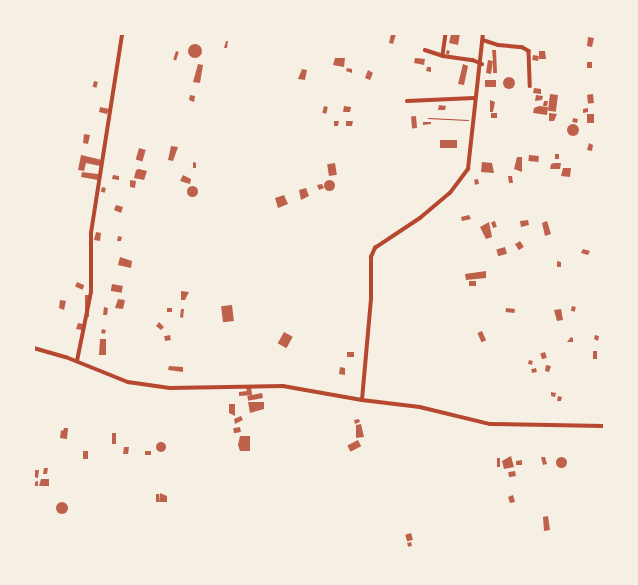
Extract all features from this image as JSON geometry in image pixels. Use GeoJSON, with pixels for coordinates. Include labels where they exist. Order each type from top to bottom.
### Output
{"type":"FeatureCollection","features":[{"type":"Feature","properties":{"kind":"street"},"geometry":{"type":"LineString","coordinates":[[77,361],[91,292],[91,233],[122,34]]}},
{"type":"Feature","properties":{"kind":"street"},"geometry":{"type":"LineString","coordinates":[[443,56],[446,34]]}},
{"type":"Feature","properties":{"kind":"street"},"geometry":{"type":"LineString","coordinates":[[362,400],[371,299],[371,257],[375,248],[420,218],[450,193],[468,169],[474,98],[482,64],[483,34]]}},
{"type":"Feature","properties":{"kind":"street"},"geometry":{"type":"LineString","coordinates":[[483,40],[522,47],[529,51],[530,86]]}},
{"type":"Feature","properties":{"kind":"street"},"geometry":{"type":"LineString","coordinates":[[425,50],[443,56],[473,60],[482,64]]}},
{"type":"Feature","properties":{"kind":"street"},"geometry":{"type":"LineString","coordinates":[[407,101],[474,98]]}},
{"type":"Feature","properties":{"kind":"street"},"geometry":{"type":"LineString","coordinates":[[34,348],[77,361],[128,382],[170,388],[284,386],[362,400],[420,407],[490,424],[604,426]]}},
{"type":"Feature","properties":{"kind":"path"},"geometry":{"type":"LineString","coordinates":[[428,118],[472,120]]}},
{"type":"Feature","properties":{"kind":"building"},"geometry":{"type":"Polygon","coordinates":[[[391,34],[396,34],[393,44],[389,43],[391,34]]]}},
{"type":"Feature","properties":{"kind":"building"},"geometry":{"type":"Polygon","coordinates":[[[451,34],[460,34],[458,45],[449,43],[451,34]]]}},
{"type":"Feature","properties":{"kind":"building"},"geometry":{"type":"Polygon","coordinates":[[[588,37],[594,38],[592,47],[587,46],[588,37]]]}},
{"type":"Feature","properties":{"kind":"building"},"geometry":{"type":"Polygon","coordinates":[[[226,41],[228,41],[227,48],[224,48],[226,41]]]}},
{"type":"Feature","properties":{"kind":"building"},"geometry":{"type":"Polygon","coordinates":[[[195,44],[200,46],[202,51],[200,56],[195,58],[190,56],[188,51],[190,46],[195,44]]]}},
{"type":"Feature","properties":{"kind":"building"},"geometry":{"type":"Polygon","coordinates":[[[447,50],[450,51],[449,55],[446,54],[447,50]]]}},
{"type":"Feature","properties":{"kind":"building"},"geometry":{"type":"Polygon","coordinates":[[[492,50],[496,50],[497,73],[493,73],[492,50]]]}},
{"type":"Feature","properties":{"kind":"building"},"geometry":{"type":"Polygon","coordinates":[[[176,51],[179,52],[176,60],[173,60],[176,51]]]}},
{"type":"Feature","properties":{"kind":"building"},"geometry":{"type":"Polygon","coordinates":[[[539,51],[545,51],[546,59],[539,59],[539,51]]]}},
{"type":"Feature","properties":{"kind":"building"},"geometry":{"type":"Polygon","coordinates":[[[533,55],[539,56],[538,61],[532,60],[533,55]]]}},
{"type":"Feature","properties":{"kind":"building"},"geometry":{"type":"Polygon","coordinates":[[[335,58],[345,58],[344,67],[333,65],[335,58]]]}},
{"type":"Feature","properties":{"kind":"building"},"geometry":{"type":"Polygon","coordinates":[[[415,58],[425,59],[424,65],[414,63],[415,58]]]}},
{"type":"Feature","properties":{"kind":"building"},"geometry":{"type":"Polygon","coordinates":[[[488,60],[493,61],[491,74],[486,73],[488,60]]]}},
{"type":"Feature","properties":{"kind":"building"},"geometry":{"type":"Polygon","coordinates":[[[587,62],[592,62],[592,68],[587,68],[587,62]]]}},
{"type":"Feature","properties":{"kind":"building"},"geometry":{"type":"Polygon","coordinates":[[[198,64],[203,65],[200,83],[193,82],[198,64]]]}},
{"type":"Feature","properties":{"kind":"building"},"geometry":{"type":"Polygon","coordinates":[[[463,64],[468,66],[464,85],[458,84],[463,64]]]}},
{"type":"Feature","properties":{"kind":"building"},"geometry":{"type":"Polygon","coordinates":[[[427,67],[431,67],[431,72],[426,71],[427,67]]]}},
{"type":"Feature","properties":{"kind":"building"},"geometry":{"type":"Polygon","coordinates":[[[347,68],[352,69],[352,73],[346,71],[347,68]]]}},
{"type":"Feature","properties":{"kind":"building"},"geometry":{"type":"Polygon","coordinates":[[[302,69],[307,70],[305,80],[298,79],[302,69]]]}},
{"type":"Feature","properties":{"kind":"building"},"geometry":{"type":"Polygon","coordinates":[[[368,70],[373,73],[370,80],[365,78],[368,70]]]}},
{"type":"Feature","properties":{"kind":"building"},"geometry":{"type":"Polygon","coordinates":[[[507,77],[511,77],[515,83],[511,89],[507,89],[503,85],[503,81],[507,77]]]}},
{"type":"Feature","properties":{"kind":"building"},"geometry":{"type":"Polygon","coordinates":[[[485,80],[496,80],[496,87],[485,87],[485,80]]]}},
{"type":"Feature","properties":{"kind":"building"},"geometry":{"type":"Polygon","coordinates":[[[94,81],[98,82],[96,88],[93,87],[94,81]]]}},
{"type":"Feature","properties":{"kind":"building"},"geometry":{"type":"Polygon","coordinates":[[[534,88],[541,89],[541,94],[533,93],[534,88]]]}},
{"type":"Feature","properties":{"kind":"building"},"geometry":{"type":"Polygon","coordinates":[[[550,94],[558,95],[556,112],[548,111],[550,94]]]}},
{"type":"Feature","properties":{"kind":"building"},"geometry":{"type":"Polygon","coordinates":[[[593,94],[594,103],[588,104],[587,95],[593,94]]]}},
{"type":"Feature","properties":{"kind":"building"},"geometry":{"type":"Polygon","coordinates":[[[190,95],[195,96],[194,102],[189,100],[190,95]]]}},
{"type":"Feature","properties":{"kind":"building"},"geometry":{"type":"Polygon","coordinates":[[[536,95],[543,96],[542,100],[535,101],[536,95]]]}},
{"type":"Feature","properties":{"kind":"building"},"geometry":{"type":"Polygon","coordinates":[[[490,100],[495,102],[493,112],[490,112],[490,100]]]}},
{"type":"Feature","properties":{"kind":"building"},"geometry":{"type":"Polygon","coordinates":[[[544,101],[548,101],[547,106],[543,106],[544,101]]]}},
{"type":"Feature","properties":{"kind":"building"},"geometry":{"type":"Polygon","coordinates":[[[439,105],[446,106],[445,110],[438,110],[439,105]]]}},
{"type":"Feature","properties":{"kind":"building"},"geometry":{"type":"Polygon","coordinates":[[[324,106],[328,107],[326,114],[322,113],[324,106]]]}},
{"type":"Feature","properties":{"kind":"building"},"geometry":{"type":"Polygon","coordinates":[[[344,106],[351,107],[350,112],[343,112],[344,106]]]}},
{"type":"Feature","properties":{"kind":"building"},"geometry":{"type":"Polygon","coordinates":[[[539,106],[548,107],[547,115],[533,113],[534,108],[539,106]]]}},
{"type":"Feature","properties":{"kind":"building"},"geometry":{"type":"Polygon","coordinates":[[[100,107],[109,109],[107,114],[99,112],[100,107]]]}},
{"type":"Feature","properties":{"kind":"building"},"geometry":{"type":"Polygon","coordinates":[[[588,108],[588,112],[583,113],[583,109],[588,108]]]}},
{"type":"Feature","properties":{"kind":"building"},"geometry":{"type":"Polygon","coordinates":[[[491,113],[497,113],[497,118],[491,118],[491,113]]]}},
{"type":"Feature","properties":{"kind":"building"},"geometry":{"type":"Polygon","coordinates":[[[549,113],[557,114],[554,121],[549,121],[549,113]]]}},
{"type":"Feature","properties":{"kind":"building"},"geometry":{"type":"Polygon","coordinates":[[[587,114],[594,114],[594,123],[587,123],[587,114]]]}},
{"type":"Feature","properties":{"kind":"building"},"geometry":{"type":"Polygon","coordinates":[[[411,116],[416,116],[417,128],[412,128],[411,116]]]}},
{"type":"Feature","properties":{"kind":"building"},"geometry":{"type":"Polygon","coordinates":[[[573,118],[578,119],[577,123],[572,122],[573,118]]]}},
{"type":"Feature","properties":{"kind":"building"},"geometry":{"type":"Polygon","coordinates":[[[334,121],[339,121],[338,126],[334,126],[334,121]]]}},
{"type":"Feature","properties":{"kind":"building"},"geometry":{"type":"Polygon","coordinates":[[[346,121],[353,121],[352,126],[346,126],[346,121]]]}},
{"type":"Feature","properties":{"kind":"building"},"geometry":{"type":"Polygon","coordinates":[[[423,122],[431,122],[431,124],[423,125],[423,122]]]}},
{"type":"Feature","properties":{"kind":"building"},"geometry":{"type":"Polygon","coordinates":[[[571,124],[575,124],[579,130],[575,136],[571,136],[567,132],[567,128],[571,124]]]}},
{"type":"Feature","properties":{"kind":"building"},"geometry":{"type":"Polygon","coordinates":[[[84,134],[90,135],[88,144],[83,143],[84,134]]]}},
{"type":"Feature","properties":{"kind":"building"},"geometry":{"type":"Polygon","coordinates":[[[440,140],[457,140],[457,148],[440,148],[440,140]]]}},
{"type":"Feature","properties":{"kind":"building"},"geometry":{"type":"Polygon","coordinates":[[[589,143],[593,145],[592,151],[587,150],[589,143]]]}},
{"type":"Feature","properties":{"kind":"building"},"geometry":{"type":"Polygon","coordinates":[[[171,146],[178,147],[173,161],[168,160],[171,146]]]}},
{"type":"Feature","properties":{"kind":"building"},"geometry":{"type":"Polygon","coordinates":[[[139,148],[146,150],[142,161],[136,160],[139,148]]]}},
{"type":"Feature","properties":{"kind":"building"},"geometry":{"type":"Polygon","coordinates":[[[555,154],[559,154],[559,159],[555,159],[555,154]]]}},
{"type":"Feature","properties":{"kind":"building"},"geometry":{"type":"Polygon","coordinates":[[[81,155],[102,160],[100,166],[86,163],[84,171],[78,170],[81,155]]]}},
{"type":"Feature","properties":{"kind":"building"},"geometry":{"type":"Polygon","coordinates":[[[529,155],[539,156],[538,162],[528,161],[529,155]]]}},
{"type":"Feature","properties":{"kind":"building"},"geometry":{"type":"Polygon","coordinates":[[[517,157],[522,157],[522,172],[514,169],[517,157]]]}},
{"type":"Feature","properties":{"kind":"building"},"geometry":{"type":"Polygon","coordinates":[[[193,162],[196,163],[196,168],[193,168],[193,162]]]}},
{"type":"Feature","properties":{"kind":"building"},"geometry":{"type":"Polygon","coordinates":[[[482,162],[492,163],[494,173],[481,172],[482,162]]]}},
{"type":"Feature","properties":{"kind":"building"},"geometry":{"type":"Polygon","coordinates":[[[335,163],[337,175],[329,176],[327,164],[335,163]]]}},
{"type":"Feature","properties":{"kind":"building"},"geometry":{"type":"Polygon","coordinates":[[[561,163],[560,169],[550,169],[551,164],[561,163]]]}},
{"type":"Feature","properties":{"kind":"building"},"geometry":{"type":"Polygon","coordinates":[[[563,168],[571,168],[570,177],[561,176],[563,168]]]}},
{"type":"Feature","properties":{"kind":"building"},"geometry":{"type":"Polygon","coordinates":[[[139,169],[147,171],[144,180],[134,178],[136,170],[139,169]]]}},
{"type":"Feature","properties":{"kind":"building"},"geometry":{"type":"Polygon","coordinates":[[[82,172],[98,174],[98,180],[81,177],[82,172]]]}},
{"type":"Feature","properties":{"kind":"building"},"geometry":{"type":"Polygon","coordinates":[[[113,175],[119,176],[119,180],[112,179],[113,175]]]}},
{"type":"Feature","properties":{"kind":"building"},"geometry":{"type":"Polygon","coordinates":[[[183,175],[191,179],[190,184],[180,181],[183,175]]]}},
{"type":"Feature","properties":{"kind":"building"},"geometry":{"type":"Polygon","coordinates":[[[508,176],[512,176],[513,183],[509,183],[508,176]]]}},
{"type":"Feature","properties":{"kind":"building"},"geometry":{"type":"Polygon","coordinates":[[[329,179],[333,181],[335,185],[333,189],[329,191],[325,189],[323,185],[325,181],[329,179]]]}},
{"type":"Feature","properties":{"kind":"building"},"geometry":{"type":"Polygon","coordinates":[[[478,179],[479,184],[475,185],[474,180],[478,179]]]}},
{"type":"Feature","properties":{"kind":"building"},"geometry":{"type":"Polygon","coordinates":[[[130,180],[136,181],[135,188],[130,187],[130,180]]]}},
{"type":"Feature","properties":{"kind":"building"},"geometry":{"type":"Polygon","coordinates":[[[322,184],[324,188],[319,190],[317,185],[322,184]]]}},
{"type":"Feature","properties":{"kind":"building"},"geometry":{"type":"Polygon","coordinates":[[[192,185],[196,187],[198,191],[196,195],[192,197],[188,195],[186,191],[188,187],[192,185]]]}},
{"type":"Feature","properties":{"kind":"building"},"geometry":{"type":"Polygon","coordinates":[[[102,187],[106,188],[105,193],[101,192],[102,187]]]}},
{"type":"Feature","properties":{"kind":"building"},"geometry":{"type":"Polygon","coordinates":[[[306,188],[309,196],[301,200],[299,190],[306,188]]]}},
{"type":"Feature","properties":{"kind":"building"},"geometry":{"type":"Polygon","coordinates":[[[284,195],[288,204],[278,208],[275,198],[284,195]]]}},
{"type":"Feature","properties":{"kind":"building"},"geometry":{"type":"Polygon","coordinates":[[[116,205],[123,207],[121,213],[114,210],[116,205]]]}},
{"type":"Feature","properties":{"kind":"building"},"geometry":{"type":"Polygon","coordinates":[[[469,215],[471,219],[462,221],[461,217],[469,215]]]}},
{"type":"Feature","properties":{"kind":"building"},"geometry":{"type":"Polygon","coordinates":[[[528,220],[529,225],[521,227],[520,221],[528,220]]]}},
{"type":"Feature","properties":{"kind":"building"},"geometry":{"type":"Polygon","coordinates":[[[495,221],[497,227],[493,228],[491,222],[495,221]]]}},
{"type":"Feature","properties":{"kind":"building"},"geometry":{"type":"Polygon","coordinates":[[[547,221],[551,234],[545,236],[542,223],[547,221]]]}},
{"type":"Feature","properties":{"kind":"building"},"geometry":{"type":"Polygon","coordinates":[[[489,222],[492,237],[486,239],[480,227],[489,222]]]}},
{"type":"Feature","properties":{"kind":"building"},"geometry":{"type":"Polygon","coordinates":[[[96,232],[101,233],[100,241],[94,240],[96,232]]]}},
{"type":"Feature","properties":{"kind":"building"},"geometry":{"type":"Polygon","coordinates":[[[118,236],[122,237],[121,241],[117,241],[118,236]]]}},
{"type":"Feature","properties":{"kind":"building"},"geometry":{"type":"Polygon","coordinates":[[[520,241],[524,247],[519,250],[515,244],[520,241]]]}},
{"type":"Feature","properties":{"kind":"building"},"geometry":{"type":"Polygon","coordinates":[[[505,247],[507,254],[498,256],[496,249],[505,247]]]}},
{"type":"Feature","properties":{"kind":"building"},"geometry":{"type":"Polygon","coordinates":[[[583,249],[590,251],[588,255],[581,253],[583,249]]]}},
{"type":"Feature","properties":{"kind":"building"},"geometry":{"type":"Polygon","coordinates":[[[120,257],[132,261],[131,268],[118,265],[120,257]]]}},
{"type":"Feature","properties":{"kind":"building"},"geometry":{"type":"Polygon","coordinates":[[[557,261],[561,262],[561,267],[557,267],[557,261]]]}},
{"type":"Feature","properties":{"kind":"building"},"geometry":{"type":"Polygon","coordinates":[[[486,271],[486,278],[466,280],[465,274],[486,271]]]}},
{"type":"Feature","properties":{"kind":"building"},"geometry":{"type":"Polygon","coordinates":[[[469,281],[476,281],[476,286],[469,286],[469,281]]]}},
{"type":"Feature","properties":{"kind":"building"},"geometry":{"type":"Polygon","coordinates":[[[77,282],[84,285],[82,290],[75,287],[77,282]]]}},
{"type":"Feature","properties":{"kind":"building"},"geometry":{"type":"Polygon","coordinates":[[[112,284],[123,286],[122,293],[111,291],[112,284]]]}},
{"type":"Feature","properties":{"kind":"building"},"geometry":{"type":"Polygon","coordinates":[[[181,291],[189,292],[185,300],[181,300],[181,291]]]}},
{"type":"Feature","properties":{"kind":"building"},"geometry":{"type":"Polygon","coordinates":[[[85,295],[89,295],[89,317],[85,317],[85,295]]]}},
{"type":"Feature","properties":{"kind":"building"},"geometry":{"type":"Polygon","coordinates":[[[118,299],[125,300],[123,309],[115,308],[118,299]]]}},
{"type":"Feature","properties":{"kind":"building"},"geometry":{"type":"Polygon","coordinates":[[[60,300],[66,301],[64,310],[59,308],[60,300]]]}},
{"type":"Feature","properties":{"kind":"building"},"geometry":{"type":"Polygon","coordinates":[[[232,305],[234,321],[223,322],[221,306],[232,305]]]}},
{"type":"Feature","properties":{"kind":"building"},"geometry":{"type":"Polygon","coordinates":[[[572,306],[576,307],[575,312],[571,311],[572,306]]]}},
{"type":"Feature","properties":{"kind":"building"},"geometry":{"type":"Polygon","coordinates":[[[104,307],[108,308],[107,315],[103,315],[104,307]]]}},
{"type":"Feature","properties":{"kind":"building"},"geometry":{"type":"Polygon","coordinates":[[[167,308],[172,308],[172,312],[167,312],[167,308]]]}},
{"type":"Feature","properties":{"kind":"building"},"geometry":{"type":"Polygon","coordinates":[[[506,308],[515,309],[515,313],[506,312],[506,308]]]}},
{"type":"Feature","properties":{"kind":"building"},"geometry":{"type":"Polygon","coordinates":[[[181,309],[184,309],[183,318],[180,317],[181,309]]]}},
{"type":"Feature","properties":{"kind":"building"},"geometry":{"type":"Polygon","coordinates":[[[561,309],[563,320],[557,321],[554,310],[561,309]]]}},
{"type":"Feature","properties":{"kind":"building"},"geometry":{"type":"Polygon","coordinates":[[[159,322],[164,327],[161,330],[156,326],[159,322]]]}},
{"type":"Feature","properties":{"kind":"building"},"geometry":{"type":"Polygon","coordinates":[[[78,323],[83,324],[82,330],[76,329],[78,323]]]}},
{"type":"Feature","properties":{"kind":"building"},"geometry":{"type":"Polygon","coordinates":[[[102,329],[106,330],[105,334],[101,333],[102,329]]]}},
{"type":"Feature","properties":{"kind":"building"},"geometry":{"type":"Polygon","coordinates":[[[482,331],[486,340],[481,342],[477,333],[482,331]]]}},
{"type":"Feature","properties":{"kind":"building"},"geometry":{"type":"Polygon","coordinates":[[[284,332],[293,337],[286,348],[278,343],[284,332]]]}},
{"type":"Feature","properties":{"kind":"building"},"geometry":{"type":"Polygon","coordinates":[[[170,335],[171,340],[165,341],[164,336],[170,335]]]}},
{"type":"Feature","properties":{"kind":"building"},"geometry":{"type":"Polygon","coordinates":[[[595,335],[599,336],[598,341],[594,339],[595,335]]]}},
{"type":"Feature","properties":{"kind":"building"},"geometry":{"type":"Polygon","coordinates":[[[571,337],[573,338],[573,342],[567,342],[571,337]]]}},
{"type":"Feature","properties":{"kind":"building"},"geometry":{"type":"Polygon","coordinates":[[[100,339],[106,339],[106,355],[99,355],[100,339]]]}},
{"type":"Feature","properties":{"kind":"building"},"geometry":{"type":"Polygon","coordinates":[[[593,351],[597,351],[597,359],[593,359],[593,351]]]}},
{"type":"Feature","properties":{"kind":"building"},"geometry":{"type":"Polygon","coordinates":[[[347,352],[354,352],[354,357],[347,357],[347,352]]]}},
{"type":"Feature","properties":{"kind":"building"},"geometry":{"type":"Polygon","coordinates":[[[545,352],[547,358],[542,359],[540,354],[545,352]]]}},
{"type":"Feature","properties":{"kind":"building"},"geometry":{"type":"Polygon","coordinates":[[[529,360],[533,361],[532,365],[528,364],[529,360]]]}},
{"type":"Feature","properties":{"kind":"building"},"geometry":{"type":"Polygon","coordinates":[[[546,365],[551,366],[549,372],[545,371],[546,365]]]}},
{"type":"Feature","properties":{"kind":"building"},"geometry":{"type":"Polygon","coordinates":[[[169,366],[183,367],[183,372],[168,370],[169,366]]]}},
{"type":"Feature","properties":{"kind":"building"},"geometry":{"type":"Polygon","coordinates":[[[340,367],[345,368],[345,375],[339,374],[340,367]]]}},
{"type":"Feature","properties":{"kind":"building"},"geometry":{"type":"Polygon","coordinates":[[[536,368],[537,372],[532,373],[531,369],[536,368]]]}},
{"type":"Feature","properties":{"kind":"building"},"geometry":{"type":"Polygon","coordinates":[[[251,386],[252,395],[239,396],[239,392],[247,391],[246,387],[251,386]]]}},
{"type":"Feature","properties":{"kind":"building"},"geometry":{"type":"Polygon","coordinates":[[[551,392],[556,393],[555,397],[551,396],[551,392]]]}},
{"type":"Feature","properties":{"kind":"building"},"geometry":{"type":"Polygon","coordinates":[[[262,393],[263,398],[248,401],[247,396],[262,393]]]}},
{"type":"Feature","properties":{"kind":"building"},"geometry":{"type":"Polygon","coordinates":[[[558,396],[562,397],[561,401],[557,401],[558,396]]]}},
{"type":"Feature","properties":{"kind":"building"},"geometry":{"type":"Polygon","coordinates":[[[248,402],[264,402],[264,409],[250,413],[248,402]]]}},
{"type":"Feature","properties":{"kind":"building"},"geometry":{"type":"Polygon","coordinates":[[[229,404],[235,404],[235,416],[229,413],[229,404]]]}},
{"type":"Feature","properties":{"kind":"building"},"geometry":{"type":"Polygon","coordinates":[[[241,416],[243,420],[235,424],[234,419],[241,416]]]}},
{"type":"Feature","properties":{"kind":"building"},"geometry":{"type":"Polygon","coordinates":[[[359,419],[360,422],[355,424],[354,420],[359,419]]]}},
{"type":"Feature","properties":{"kind":"building"},"geometry":{"type":"Polygon","coordinates":[[[361,424],[364,437],[356,438],[356,425],[361,424]]]}},
{"type":"Feature","properties":{"kind":"building"},"geometry":{"type":"Polygon","coordinates":[[[240,427],[241,432],[234,433],[233,428],[240,427]]]}},
{"type":"Feature","properties":{"kind":"building"},"geometry":{"type":"Polygon","coordinates":[[[64,428],[68,428],[67,439],[60,438],[61,430],[63,431],[64,428]]]}},
{"type":"Feature","properties":{"kind":"building"},"geometry":{"type":"Polygon","coordinates":[[[112,433],[116,433],[116,444],[112,444],[112,433]]]}},
{"type":"Feature","properties":{"kind":"building"},"geometry":{"type":"Polygon","coordinates":[[[240,436],[250,436],[250,451],[240,451],[238,445],[240,436]]]}},
{"type":"Feature","properties":{"kind":"building"},"geometry":{"type":"Polygon","coordinates":[[[358,440],[361,446],[350,452],[347,445],[358,440]]]}},
{"type":"Feature","properties":{"kind":"building"},"geometry":{"type":"Polygon","coordinates":[[[159,442],[163,442],[165,443],[165,451],[159,452],[156,449],[156,445],[159,442]]]}},
{"type":"Feature","properties":{"kind":"building"},"geometry":{"type":"Polygon","coordinates":[[[124,447],[129,447],[128,454],[123,454],[124,447]]]}},
{"type":"Feature","properties":{"kind":"building"},"geometry":{"type":"Polygon","coordinates":[[[83,451],[88,451],[88,459],[83,459],[83,451]]]}},
{"type":"Feature","properties":{"kind":"building"},"geometry":{"type":"Polygon","coordinates":[[[145,451],[151,451],[151,455],[145,455],[145,451]]]}},
{"type":"Feature","properties":{"kind":"building"},"geometry":{"type":"Polygon","coordinates":[[[511,456],[514,467],[504,469],[502,461],[511,456]]]}},
{"type":"Feature","properties":{"kind":"building"},"geometry":{"type":"Polygon","coordinates":[[[561,456],[565,458],[567,462],[565,466],[561,468],[557,466],[555,462],[557,458],[561,456]]]}},
{"type":"Feature","properties":{"kind":"building"},"geometry":{"type":"Polygon","coordinates":[[[541,457],[545,457],[547,464],[543,465],[541,457]]]}},
{"type":"Feature","properties":{"kind":"building"},"geometry":{"type":"Polygon","coordinates":[[[497,458],[500,458],[500,467],[497,467],[497,458]]]}},
{"type":"Feature","properties":{"kind":"building"},"geometry":{"type":"Polygon","coordinates":[[[522,460],[522,465],[516,465],[516,461],[522,460]]]}},
{"type":"Feature","properties":{"kind":"building"},"geometry":{"type":"Polygon","coordinates":[[[44,468],[48,468],[47,474],[43,474],[44,468]]]}},
{"type":"Feature","properties":{"kind":"building"},"geometry":{"type":"Polygon","coordinates":[[[34,470],[39,470],[38,478],[34,477],[34,470]]]}},
{"type":"Feature","properties":{"kind":"building"},"geometry":{"type":"Polygon","coordinates":[[[515,471],[516,476],[509,477],[508,472],[515,471]]]}},
{"type":"Feature","properties":{"kind":"building"},"geometry":{"type":"Polygon","coordinates":[[[41,479],[49,479],[49,486],[39,486],[41,479]]]}},
{"type":"Feature","properties":{"kind":"building"},"geometry":{"type":"Polygon","coordinates":[[[38,481],[38,486],[34,486],[34,482],[38,481]]]}},
{"type":"Feature","properties":{"kind":"building"},"geometry":{"type":"Polygon","coordinates":[[[160,493],[167,496],[167,502],[159,502],[160,493]]]}},
{"type":"Feature","properties":{"kind":"building"},"geometry":{"type":"Polygon","coordinates":[[[156,494],[159,494],[159,502],[156,502],[156,494]]]}},
{"type":"Feature","properties":{"kind":"building"},"geometry":{"type":"Polygon","coordinates":[[[513,495],[515,502],[510,503],[508,497],[513,495]]]}},
{"type":"Feature","properties":{"kind":"building"},"geometry":{"type":"Polygon","coordinates":[[[62,502],[66,504],[68,508],[66,512],[62,514],[58,512],[56,508],[58,504],[62,502]]]}},
{"type":"Feature","properties":{"kind":"building"},"geometry":{"type":"Polygon","coordinates":[[[548,516],[550,530],[544,531],[543,517],[548,516]]]}},
{"type":"Feature","properties":{"kind":"building"},"geometry":{"type":"Polygon","coordinates":[[[411,533],[413,540],[407,541],[405,535],[411,533]]]}},
{"type":"Feature","properties":{"kind":"building"},"geometry":{"type":"Polygon","coordinates":[[[411,542],[412,546],[408,547],[407,543],[411,542]]]}}]}
